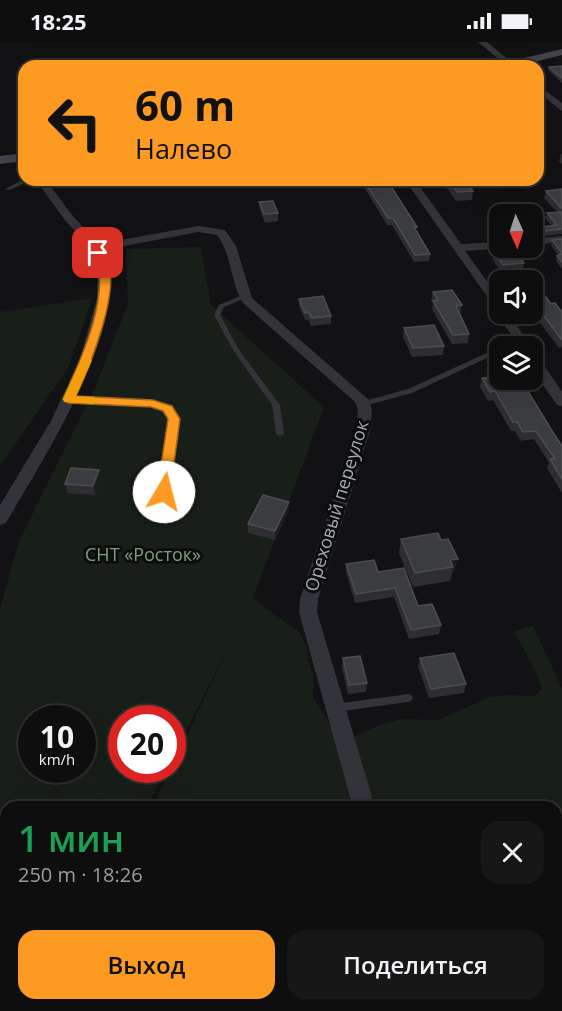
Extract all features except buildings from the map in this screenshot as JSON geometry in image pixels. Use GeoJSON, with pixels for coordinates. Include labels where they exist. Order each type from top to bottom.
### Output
{"type":"FeatureCollection","features":[{"type":"Feature","properties":{"kind":"main road"},"geometry":{"type":"LineString","coordinates":[[529,60],[562,52]]}},
{"type":"Feature","properties":{"kind":"main road"},"geometry":{"type":"LineString","coordinates":[[0,160],[18,158]]}},
{"type":"Feature","properties":{"kind":"street"},"geometry":{"type":"LineString","coordinates":[[482,42],[502,60]]}},
{"type":"Feature","properties":{"kind":"street"},"geometry":{"type":"LineString","coordinates":[[544,92],[562,108]]}},
{"type":"Feature","properties":{"kind":"street"},"geometry":{"type":"LineString","coordinates":[[0,519],[58,421],[87,359],[103,298],[104,264],[96,248],[44,186]]}},
{"type":"Feature","properties":{"kind":"street"},"geometry":{"type":"LineString","coordinates":[[414,186],[489,293]]}},
{"type":"Feature","properties":{"kind":"street","name":"Ореховый переулок"},"geometry":{"type":"LineString","coordinates":[[96,248],[185,231],[208,229],[221,232],[226,237],[245,296],[295,343],[353,390],[364,404],[363,431],[309,599],[308,612],[361,797]]}},
{"type":"Feature","properties":{"kind":"street"},"geometry":{"type":"LineString","coordinates":[[543,241],[562,239]]}},
{"type":"Feature","properties":{"kind":"street"},"geometry":{"type":"LineString","coordinates":[[459,248],[489,246]]}},
{"type":"Feature","properties":{"kind":"street"},"geometry":{"type":"LineString","coordinates":[[543,374],[562,402]]}},
{"type":"Feature","properties":{"kind":"lane"},"geometry":{"type":"LineString","coordinates":[[8,189],[18,184]]}},
{"type":"Feature","properties":{"kind":"lane"},"geometry":{"type":"LineString","coordinates":[[245,296],[221,306],[217,315],[236,350],[276,405],[280,434]]}},
{"type":"Feature","properties":{"kind":"lane"},"geometry":{"type":"LineString","coordinates":[[364,404],[410,391],[489,354]]}},
{"type":"Feature","properties":{"kind":"lane"},"geometry":{"type":"LineString","coordinates":[[68,399],[153,403],[168,409],[174,419],[164,492]]}},
{"type":"Feature","properties":{"kind":"lane"},"geometry":{"type":"LineString","coordinates":[[334,708],[408,698]]}},
{"type":"Feature","properties":{"kind":"green space","name":"СНТ «Росток»"},"geometry":{"type":"Polygon","coordinates":[[[201,247],[211,305],[324,407],[253,598],[299,632],[308,648],[307,658],[313,674],[313,697],[332,727],[343,735],[354,737],[381,724],[403,719],[438,720],[489,697],[535,696],[542,688],[514,631],[533,626],[562,688],[562,801],[155,801],[164,783],[186,783],[186,737],[229,646],[186,731],[186,705],[108,705],[108,783],[159,783],[150,801],[0,801],[0,608],[19,541],[93,392],[128,304],[126,249],[201,247]]]}},
{"type":"Feature","properties":{"kind":"green space"},"geometry":{"type":"Polygon","coordinates":[[[92,298],[68,368],[0,466],[0,312],[92,298]]]}},
{"type":"Feature","properties":{"kind":"slow traffic"},"geometry":{"type":"LineString","coordinates":[[87,360],[68,399],[93,400]]}},
{"type":"Feature","properties":{"kind":"route"},"geometry":{"type":"LineString","coordinates":[[98,253],[104,264],[103,298],[87,359],[68,399],[153,403],[168,409],[174,419],[164,492]]}}]}
